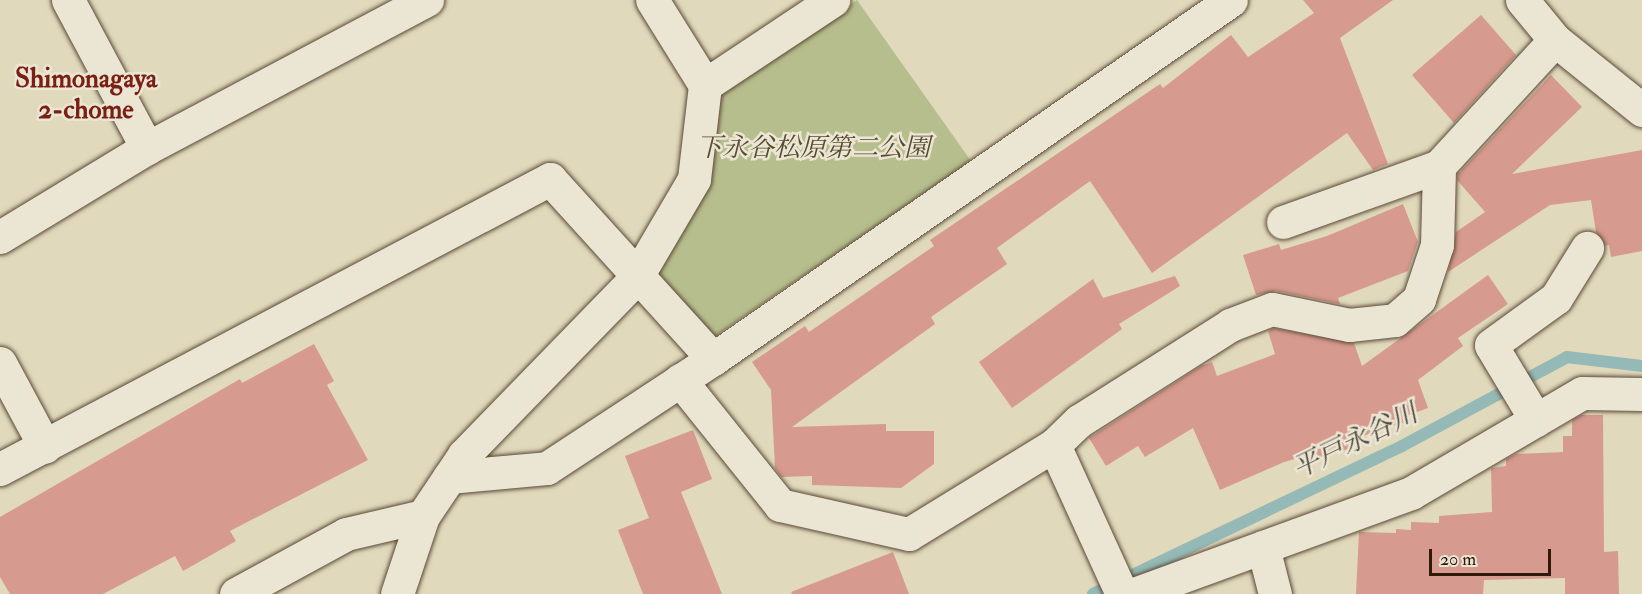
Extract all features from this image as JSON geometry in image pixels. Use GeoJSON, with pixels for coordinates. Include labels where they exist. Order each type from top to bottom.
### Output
{"type":"FeatureCollection","features":[{"type":"Feature","properties":{"kind":"street"},"geometry":{"type":"LineString","coordinates":[[68,0],[147,148]]}},
{"type":"Feature","properties":{"kind":"street"},"geometry":{"type":"LineString","coordinates":[[0,237],[147,148],[427,0]]}},
{"type":"Feature","properties":{"kind":"street"},"geometry":{"type":"LineString","coordinates":[[397,594],[423,516],[464,455],[636,278],[694,179],[705,85],[652,0]]}},
{"type":"Feature","properties":{"kind":"street"},"geometry":{"type":"LineString","coordinates":[[705,85],[833,0]]}},
{"type":"Feature","properties":{"kind":"street"},"geometry":{"type":"LineString","coordinates":[[449,477],[547,468],[713,359],[1231,0]]}},
{"type":"Feature","properties":{"kind":"street"},"geometry":{"type":"LineString","coordinates":[[1522,0],[1555,40],[1642,110]]}},
{"type":"Feature","properties":{"kind":"street"},"geometry":{"type":"LineString","coordinates":[[1283,222],[1439,166],[1555,40]]}},
{"type":"Feature","properties":{"kind":"street"},"geometry":{"type":"LineString","coordinates":[[681,380],[780,506],[909,534],[1054,445],[1079,421],[1230,325],[1272,309],[1349,325],[1395,320],[1419,299],[1437,245],[1439,166]]}},
{"type":"Feature","properties":{"kind":"street"},"geometry":{"type":"LineString","coordinates":[[0,469],[550,179],[636,278],[713,359]]}},
{"type":"Feature","properties":{"kind":"street"},"geometry":{"type":"LineString","coordinates":[[1530,411],[1491,345],[1556,298],[1587,248]]}},
{"type":"Feature","properties":{"kind":"street"},"geometry":{"type":"LineString","coordinates":[[0,363],[45,447]]}},
{"type":"Feature","properties":{"kind":"street"},"geometry":{"type":"LineString","coordinates":[[1134,594],[1411,493],[1530,411],[1582,393],[1642,394]]}},
{"type":"Feature","properties":{"kind":"street"},"geometry":{"type":"LineString","coordinates":[[1054,445],[1122,594]]}},
{"type":"Feature","properties":{"kind":"street"},"geometry":{"type":"LineString","coordinates":[[236,594],[346,534],[423,516]]}},
{"type":"Feature","properties":{"kind":"street"},"geometry":{"type":"LineString","coordinates":[[1263,547],[1275,594]]}},
{"type":"Feature","properties":{"kind":"green space","name":"下永谷松原第二公園"},"geometry":{"type":"Polygon","coordinates":[[[857,0],[971,161],[715,336],[658,273],[706,191],[721,90],[857,0]]]}},
{"type":"Feature","properties":{"kind":"building"},"geometry":{"type":"Polygon","coordinates":[[[1303,0],[1393,0],[1340,38],[1388,164],[1373,170],[1347,133],[1152,273],[1090,181],[997,248],[1007,264],[931,317],[935,324],[792,427],[886,424],[886,431],[934,431],[934,464],[901,488],[812,485],[812,476],[781,477],[775,468],[771,390],[752,362],[805,326],[809,332],[934,246],[930,240],[1160,84],[1163,88],[1231,35],[1248,57],[1314,13],[1303,0]]]}},
{"type":"Feature","properties":{"kind":"building"},"geometry":{"type":"Polygon","coordinates":[[[1481,15],[1516,55],[1454,123],[1412,75],[1481,15]]]}},
{"type":"Feature","properties":{"kind":"building"},"geometry":{"type":"Polygon","coordinates":[[[1551,75],[1582,107],[1512,174],[1642,150],[1642,251],[1611,257],[1609,245],[1605,246],[1596,232],[1591,200],[1550,205],[1448,272],[1456,232],[1485,212],[1457,180],[1458,174],[1551,75]]]}},
{"type":"Feature","properties":{"kind":"building"},"geometry":{"type":"Polygon","coordinates":[[[1403,204],[1418,242],[1408,271],[1338,298],[1340,304],[1276,291],[1256,295],[1243,255],[1279,244],[1281,250],[1327,236],[1403,204]]]}},
{"type":"Feature","properties":{"kind":"building"},"geometry":{"type":"Polygon","coordinates":[[[1488,275],[1508,304],[1458,338],[1463,346],[1418,380],[1428,408],[1403,417],[1405,422],[1360,437],[1363,444],[1318,459],[1316,453],[1284,462],[1220,490],[1193,428],[1145,457],[1138,446],[1106,466],[1089,438],[1201,366],[1212,362],[1217,376],[1275,354],[1268,331],[1274,328],[1354,343],[1362,366],[1488,275]]]}},
{"type":"Feature","properties":{"kind":"building"},"geometry":{"type":"Polygon","coordinates":[[[1175,276],[1180,286],[1119,324],[1122,329],[1012,408],[979,362],[1093,279],[1103,298],[1175,276]]]}},
{"type":"Feature","properties":{"kind":"building"},"geometry":{"type":"Polygon","coordinates":[[[314,344],[334,381],[327,385],[368,460],[230,531],[236,541],[183,571],[175,556],[103,594],[10,594],[0,577],[0,517],[240,379],[242,383],[314,344]]]}},
{"type":"Feature","properties":{"kind":"building"},"geometry":{"type":"Polygon","coordinates":[[[1581,415],[1603,415],[1604,552],[1618,551],[1619,594],[1565,594],[1565,578],[1484,580],[1483,594],[1356,594],[1359,532],[1396,533],[1396,529],[1411,530],[1411,522],[1439,523],[1439,516],[1492,512],[1491,468],[1506,466],[1506,459],[1516,454],[1563,452],[1563,436],[1572,436],[1572,420],[1581,415]]]}},
{"type":"Feature","properties":{"kind":"building"},"geometry":{"type":"Polygon","coordinates":[[[693,430],[712,479],[681,492],[722,594],[643,594],[618,530],[649,518],[625,456],[693,430]]]}},
{"type":"Feature","properties":{"kind":"building"},"geometry":{"type":"Polygon","coordinates":[[[893,552],[909,594],[792,594],[791,592],[893,552]]]}},
{"type":"Feature","properties":{"kind":"waterway","name":"平戸永谷川"},"geometry":{"type":"LineString","coordinates":[[1093,594],[1402,446],[1567,357],[1642,366]]}},
{"type":"Feature","properties":{"kind":"district","name":"Shimonagaya 2-chome"},"geometry":{"type":"Point","coordinates":[86,94]}}]}
